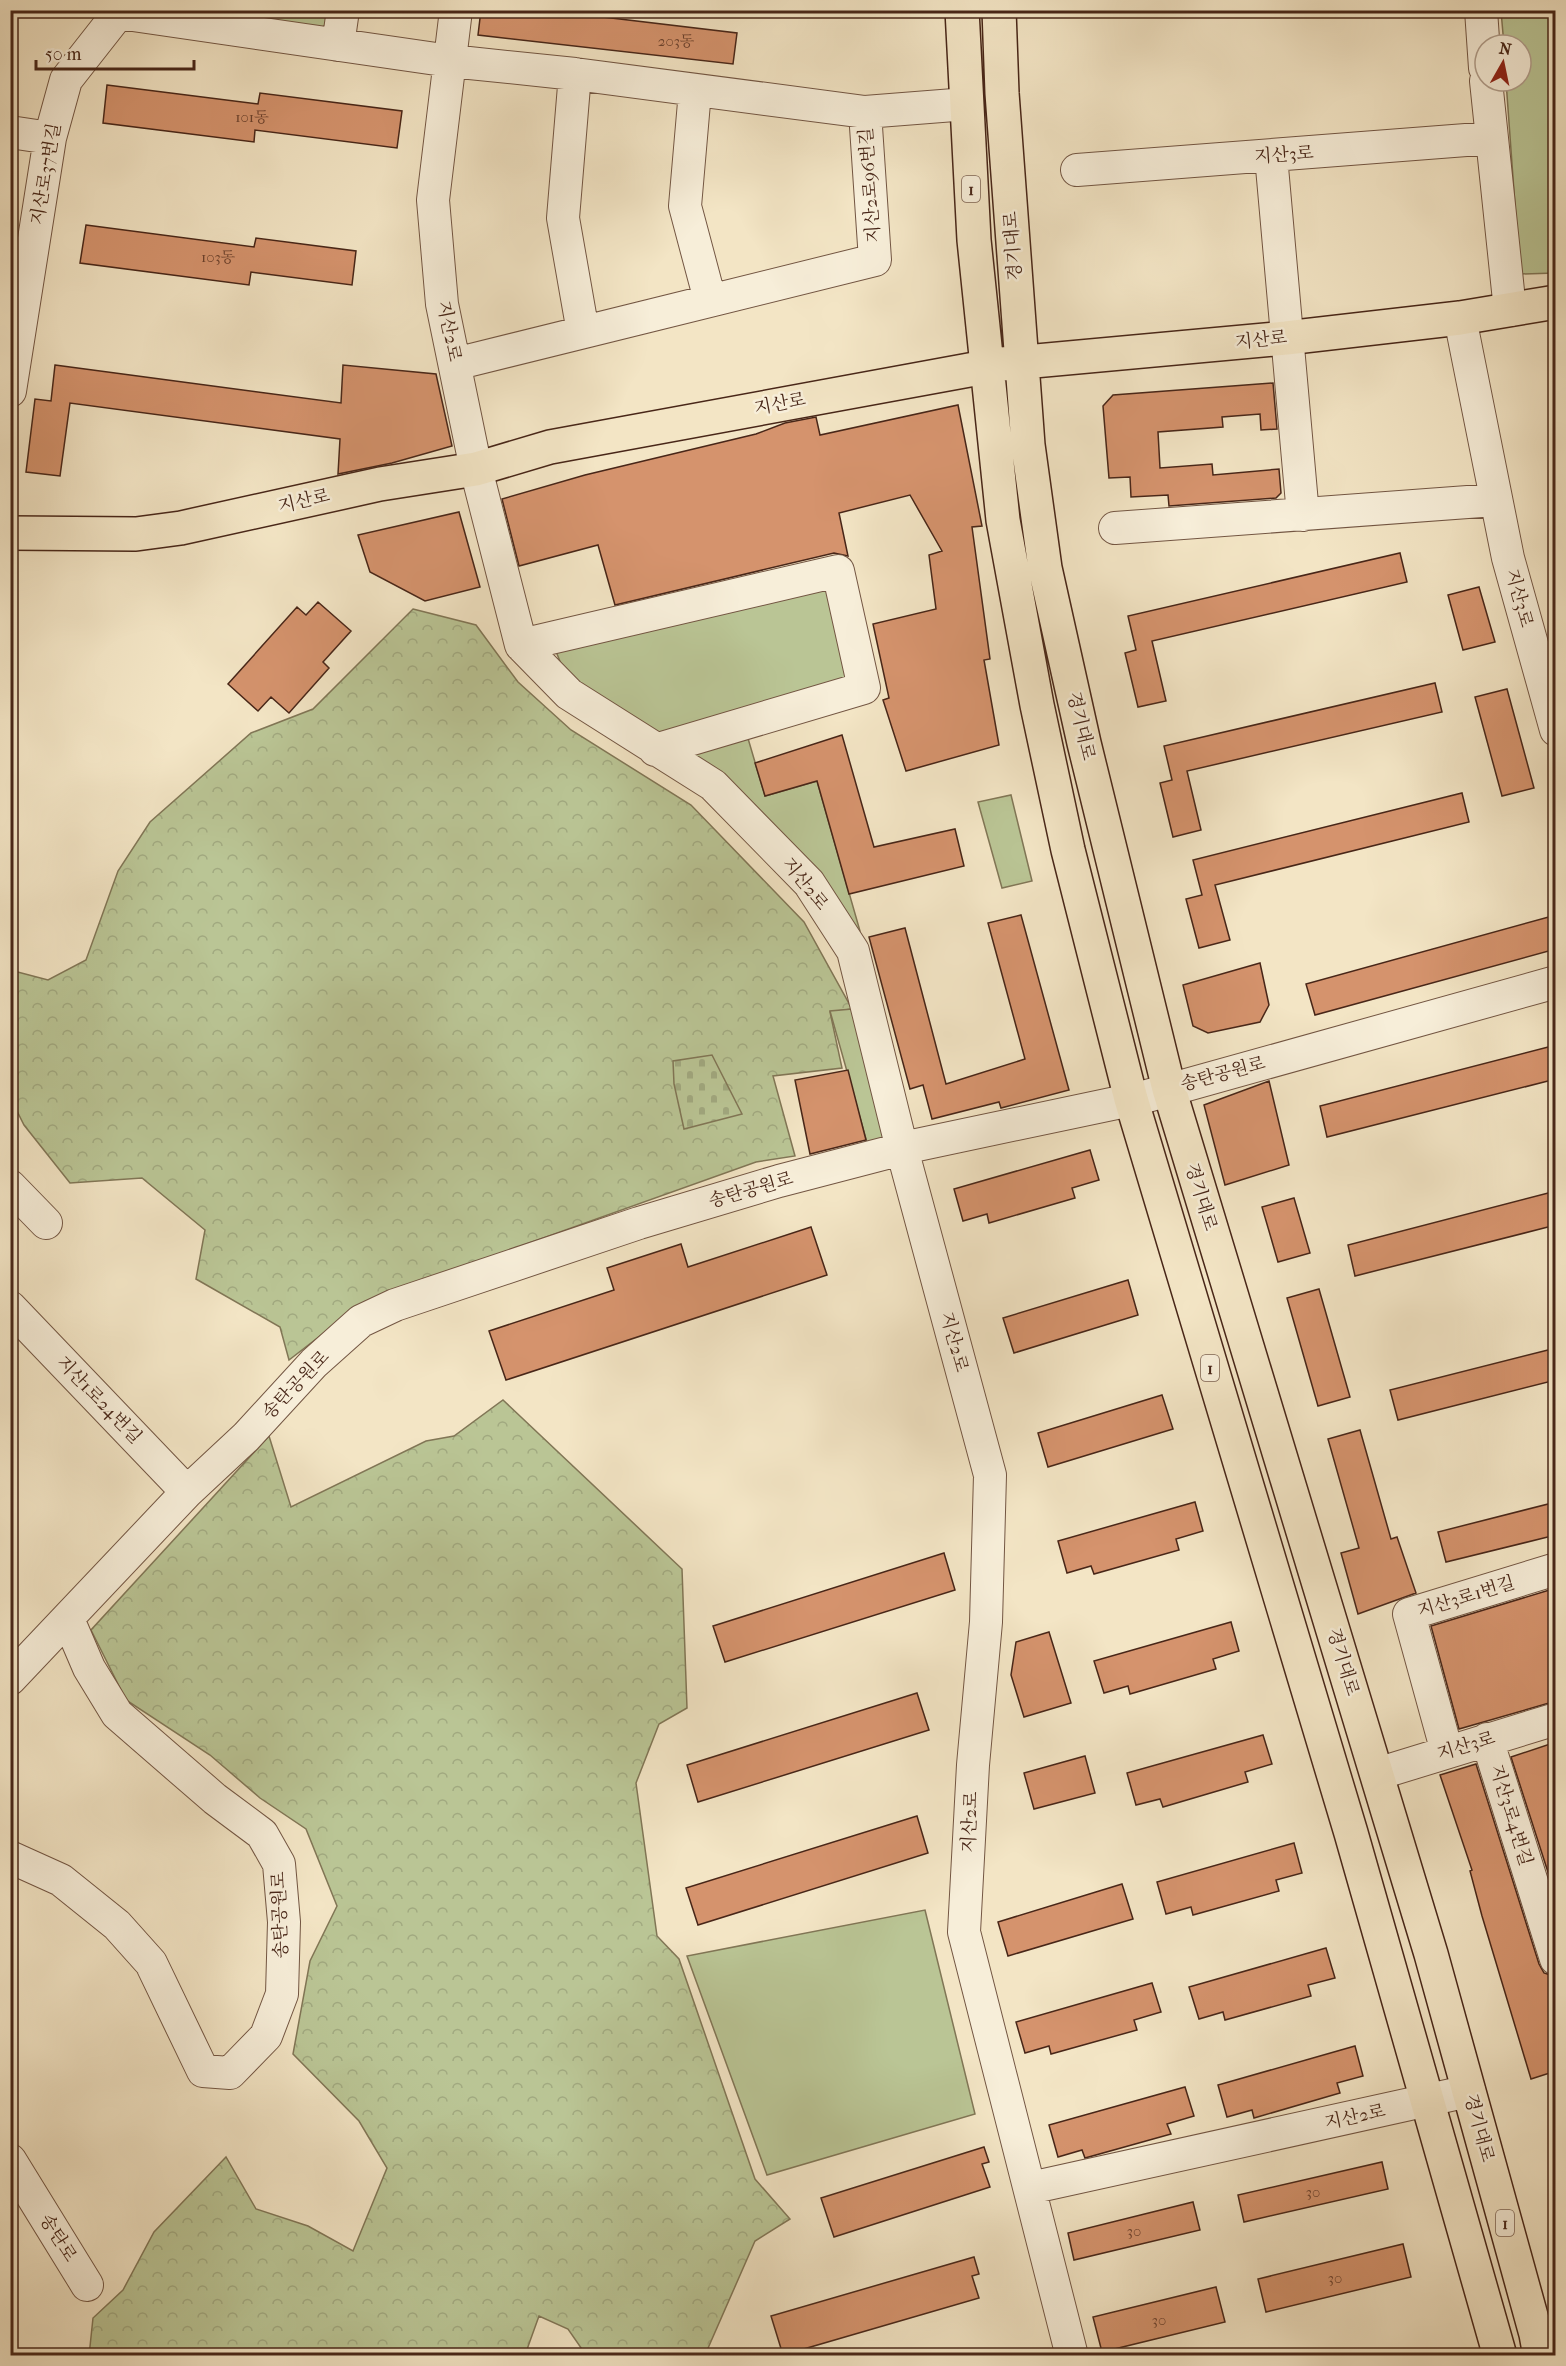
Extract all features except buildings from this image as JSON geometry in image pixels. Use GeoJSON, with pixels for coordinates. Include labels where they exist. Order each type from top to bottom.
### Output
{"type":"FeatureCollection","features":[{"type":"Feature","properties":{"kind":"main road","name":"경기대로"},"geometry":{"type":"LineString","coordinates":[[962,10],[974,240],[985,366],[1003,520],[1036,705],[1068,850],[1131,1100],[1351,1833],[1500,2355]]}},
{"type":"Feature","properties":{"kind":"main road","name":"경기대로"},"geometry":{"type":"LineString","coordinates":[[999,10],[1028,445],[1045,568],[1084,743],[1169,1089],[1431,1954],[1540,2355]]}},
{"type":"Feature","properties":{"kind":"main road","name":"지산로"},"geometry":{"type":"LineString","coordinates":[[10,533],[136,534],[181,528],[380,484],[476,469],[550,447],[985,366],[1286,338],[1460,318],[1556,302]]}},
{"type":"Feature","properties":{"kind":"street"},"geometry":{"type":"LineString","coordinates":[[338,45],[343,10]]}},
{"type":"Feature","properties":{"kind":"street","name":"지산2로"},"geometry":{"type":"LineString","coordinates":[[456,10],[433,200],[442,304],[476,469],[521,645],[569,694],[713,785],[809,883],[853,951],[902,1149],[990,1475],[986,1623],[973,1765],[964,1932],[1072,2355]]}},
{"type":"Feature","properties":{"kind":"street"},"geometry":{"type":"LineString","coordinates":[[1481,10],[1483,33]]}},
{"type":"Feature","properties":{"kind":"street","name":"지산2로96번길"},"geometry":{"type":"LineString","coordinates":[[120,12],[450,61],[575,74],[865,112],[875,260],[455,364]]}},
{"type":"Feature","properties":{"kind":"street","name":"지산로37번길"},"geometry":{"type":"LineString","coordinates":[[10,391],[50,138],[66,81],[120,12]]}},
{"type":"Feature","properties":{"kind":"street"},"geometry":{"type":"LineString","coordinates":[[575,74],[563,219],[583,332]]}},
{"type":"Feature","properties":{"kind":"street"},"geometry":{"type":"LineString","coordinates":[[695,91],[686,206],[710,300]]}},
{"type":"Feature","properties":{"kind":"street"},"geometry":{"type":"LineString","coordinates":[[1487,93],[1510,310]]}},
{"type":"Feature","properties":{"kind":"street"},"geometry":{"type":"LineString","coordinates":[[865,112],[967,104]]}},
{"type":"Feature","properties":{"kind":"street"},"geometry":{"type":"LineString","coordinates":[[10,132],[50,138]]}},
{"type":"Feature","properties":{"kind":"street","name":"지산3로"},"geometry":{"type":"LineString","coordinates":[[1077,170],[1491,138]]}},
{"type":"Feature","properties":{"kind":"street"},"geometry":{"type":"LineString","coordinates":[[1271,156],[1303,515]]}},
{"type":"Feature","properties":{"kind":"street","name":"지산3로"},"geometry":{"type":"LineString","coordinates":[[1460,318],[1495,500],[1556,730]]}},
{"type":"Feature","properties":{"kind":"street"},"geometry":{"type":"LineString","coordinates":[[1115,528],[1495,500]]}},
{"type":"Feature","properties":{"kind":"street"},"geometry":{"type":"LineString","coordinates":[[521,645],[838,571],[864,688],[656,750]]}},
{"type":"Feature","properties":{"kind":"street","name":"송탄공원로"},"geometry":{"type":"LineString","coordinates":[[10,1679],[187,1492],[246,1437],[314,1363],[361,1321],[425,1293],[639,1223],[779,1181],[902,1149],[1131,1100],[1556,982]]}},
{"type":"Feature","properties":{"kind":"street"},"geometry":{"type":"LineString","coordinates":[[10,1186],[46,1223]]}},
{"type":"Feature","properties":{"kind":"street","name":"지산1로24번길"},"geometry":{"type":"LineString","coordinates":[[10,1307],[187,1492]]}},
{"type":"Feature","properties":{"kind":"street","name":"지산3로1번길"},"geometry":{"type":"LineString","coordinates":[[1447,1752],[1409,1614],[1556,1569]]}},
{"type":"Feature","properties":{"kind":"street","name":"송탄공원로"},"geometry":{"type":"LineString","coordinates":[[10,1857],[61,1880],[117,1924],[151,1963],[203,2071],[230,2073],[266,2037],[282,1994],[284,1922],[279,1864],[262,1834],[215,1799],[117,1714],[89,1668],[68,1619]]}},
{"type":"Feature","properties":{"kind":"street","name":"지산3로"},"geometry":{"type":"LineString","coordinates":[[1377,1774],[1556,1719]]}},
{"type":"Feature","properties":{"kind":"street","name":"지산3로4번길"},"geometry":{"type":"LineString","coordinates":[[1487,1739],[1556,1959]]}},
{"type":"Feature","properties":{"kind":"street","name":"지산2로"},"geometry":{"type":"LineString","coordinates":[[1030,2188],[1469,2091]]}},
{"type":"Feature","properties":{"kind":"street","name":"송탄로"},"geometry":{"type":"LineString","coordinates":[[10,2160],[87,2285]]}},
{"type":"Feature","properties":{"kind":"green space"},"geometry":{"type":"Polygon","coordinates":[[[231,11],[332,11],[328,39],[229,26],[231,11]]]}},
{"type":"Feature","properties":{"kind":"green space"},"geometry":{"type":"Polygon","coordinates":[[[1501,11],[1555,11],[1555,273],[1520,274],[1507,93],[1533,93],[1533,33],[1503,33],[1501,11]]]}},
{"type":"Feature","properties":{"kind":"green space"},"geometry":{"type":"Polygon","coordinates":[[[830,581],[853,685],[650,741],[568,681],[555,649],[830,581]]]}},
{"type":"Feature","properties":{"kind":"green space"},"geometry":{"type":"Polygon","coordinates":[[[413,609],[476,625],[518,682],[571,730],[691,805],[804,922],[852,1009],[830,1012],[842,1068],[773,1076],[795,1156],[756,1162],[364,1302],[289,1360],[280,1327],[196,1279],[205,1230],[142,1178],[70,1183],[24,1125],[11,1099],[10,970],[48,980],[86,960],[118,871],[150,822],[251,733],[313,709],[413,609]]]}},
{"type":"Feature","properties":{"kind":"green space"},"geometry":{"type":"Polygon","coordinates":[[[747,735],[765,796],[817,781],[860,931],[856,936],[673,759],[747,735]]]}},
{"type":"Feature","properties":{"kind":"green space"},"geometry":{"type":"Polygon","coordinates":[[[1011,795],[1032,881],[1002,888],[978,802],[1011,795]]]}},
{"type":"Feature","properties":{"kind":"green space"},"geometry":{"type":"Polygon","coordinates":[[[852,1009],[888,1140],[868,1146],[830,1011],[852,1009]]]}},
{"type":"Feature","properties":{"kind":"green space"},"geometry":{"type":"Polygon","coordinates":[[[712,1055],[742,1114],[684,1129],[674,1084],[673,1061],[712,1055]]]}},
{"type":"Feature","properties":{"kind":"green space"},"geometry":{"type":"Polygon","coordinates":[[[503,1400],[682,1569],[687,1708],[659,1724],[636,1783],[657,1936],[679,1959],[755,2179],[790,2219],[755,2241],[705,2355],[586,2355],[568,2329],[539,2316],[525,2355],[89,2356],[93,2318],[123,2290],[154,2232],[226,2157],[256,2209],[308,2226],[353,2251],[387,2168],[359,2121],[293,2054],[310,1961],[337,1906],[306,1829],[260,1798],[210,1755],[126,1700],[91,1630],[269,1436],[291,1507],[426,1441],[454,1436],[503,1400]]]}},
{"type":"Feature","properties":{"kind":"green space"},"geometry":{"type":"Polygon","coordinates":[[[925,1910],[975,2114],[767,2175],[687,1956],[925,1910]]]}}]}
